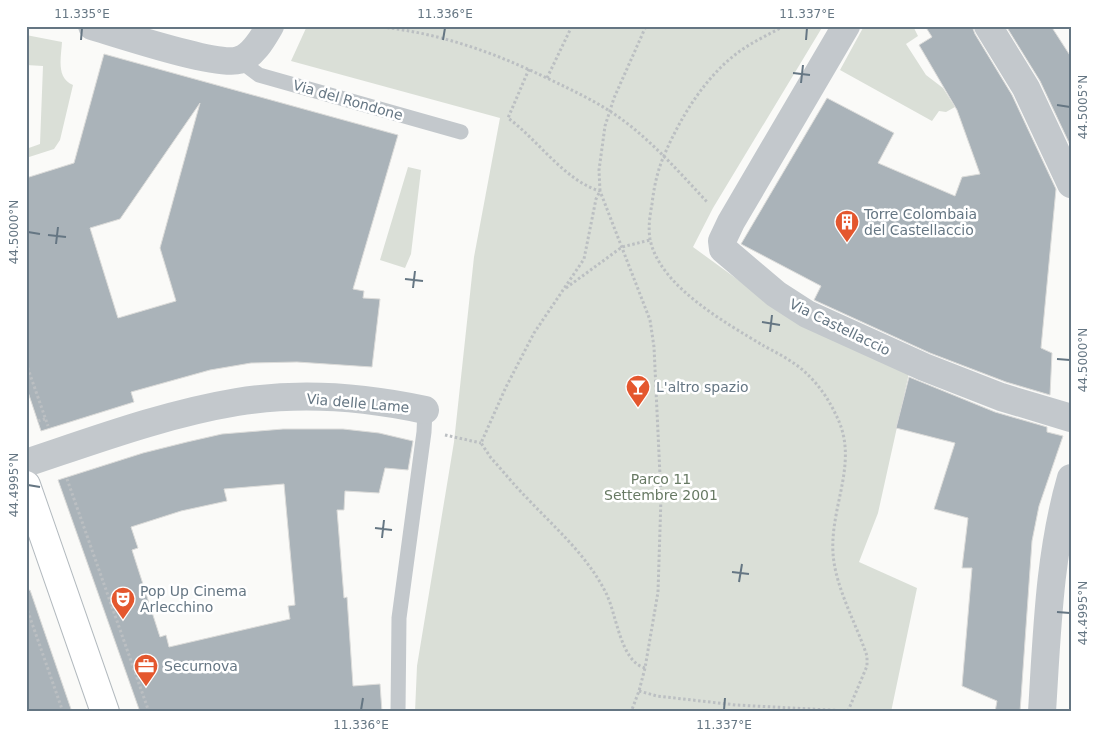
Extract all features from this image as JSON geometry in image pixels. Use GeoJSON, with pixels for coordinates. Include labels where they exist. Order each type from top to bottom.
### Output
{"type":"FeatureCollection","features":[{"type":"Feature","properties":{"kind":"street"},"geometry":{"type":"LineString","coordinates":[[92,26],[210,58],[239,60],[254,49],[270,26]]}},
{"type":"Feature","properties":{"kind":"street","name":"Via Castellaccio"},"geometry":{"type":"LineString","coordinates":[[846,26],[731,222],[722,241],[723,249],[776,294],[807,314],[924,367],[1001,397],[1071,418]]}},
{"type":"Feature","properties":{"kind":"street"},"geometry":{"type":"LineString","coordinates":[[988,26],[1026,88],[1071,184]]}},
{"type":"Feature","properties":{"kind":"street","name":"Via delle Lame"},"geometry":{"type":"LineString","coordinates":[[26,463],[183,414],[239,402],[286,398],[330,398],[382,402],[425,421]]}},
{"type":"Feature","properties":{"kind":"street"},"geometry":{"type":"LineString","coordinates":[[1042,712],[1054,553],[1061,512],[1071,478]]}},
{"type":"Feature","properties":{"kind":"street"},"geometry":{"type":"LineString","coordinates":[[26,485],[105,712]]}},
{"type":"Feature","properties":{"kind":"lane","name":"Via del Rondone"},"geometry":{"type":"LineString","coordinates":[[239,60],[259,75],[461,132]]}},
{"type":"Feature","properties":{"kind":"lane"},"geometry":{"type":"LineString","coordinates":[[398,712],[398,618],[425,421]]}},
{"type":"Feature","properties":{"kind":"path"},"geometry":{"type":"LineString","coordinates":[[372,26],[456,41],[480,48],[548,78],[609,111],[664,155],[713,208],[731,222]]}},
{"type":"Feature","properties":{"kind":"path"},"geometry":{"type":"LineString","coordinates":[[548,78],[572,26]]}},
{"type":"Feature","properties":{"kind":"path"},"geometry":{"type":"LineString","coordinates":[[631,712],[645,668],[658,592],[661,497],[654,347],[650,320],[600,191],[599,170],[609,111],[646,26]]}},
{"type":"Feature","properties":{"kind":"path"},"geometry":{"type":"LineString","coordinates":[[639,691],[656,696],[736,705],[848,711],[867,666],[867,656],[839,584],[834,561],[833,536],[846,468],[845,440],[837,416],[828,399],[806,373],[709,310],[682,290],[665,270],[650,240],[649,223],[653,192],[664,155],[684,115],[714,75],[736,54],[784,26]]}},
{"type":"Feature","properties":{"kind":"path"},"geometry":{"type":"LineString","coordinates":[[529,69],[508,118],[525,130],[585,186],[600,191]]}},
{"type":"Feature","properties":{"kind":"path"},"geometry":{"type":"LineString","coordinates":[[481,443],[518,363],[545,316],[566,288],[584,259],[596,199],[600,191]]}},
{"type":"Feature","properties":{"kind":"path"},"geometry":{"type":"LineString","coordinates":[[566,288],[622,247],[650,240]]}},
{"type":"Feature","properties":{"kind":"path"},"geometry":{"type":"LineString","coordinates":[[26,362],[49,429]]}},
{"type":"Feature","properties":{"kind":"path"},"geometry":{"type":"LineString","coordinates":[[38,421],[45,419]]}},
{"type":"Feature","properties":{"kind":"path"},"geometry":{"type":"LineString","coordinates":[[425,421],[464,438],[481,443],[491,458],[577,549],[595,571],[607,596],[628,656],[635,665],[645,668]]}},
{"type":"Feature","properties":{"kind":"path"},"geometry":{"type":"LineString","coordinates":[[67,478],[150,712]]}},
{"type":"Feature","properties":{"kind":"path"},"geometry":{"type":"LineString","coordinates":[[26,606],[63,712]]}},
{"type":"Feature","properties":{"kind":"green space","name":"Parco 11 Settembre 2001"},"geometry":{"type":"Polygon","coordinates":[[[307,26],[823,26],[713,208],[693,247],[792,319],[909,373],[878,513],[859,562],[917,588],[891,712],[415,712],[417,666],[454,442],[474,257],[500,118],[291,61],[307,26]]]}},
{"type":"Feature","properties":{"kind":"green space"},"geometry":{"type":"Polygon","coordinates":[[[864,26],[913,26],[918,36],[906,44],[926,75],[943,88],[955,107],[946,112],[939,111],[932,121],[840,70],[864,26]]]}},
{"type":"Feature","properties":{"kind":"green space"},"geometry":{"type":"Polygon","coordinates":[[[26,35],[62,42],[62,73],[64,78],[73,85],[60,140],[54,149],[26,158],[26,149],[40,144],[43,66],[26,65],[26,35]]]}},
{"type":"Feature","properties":{"kind":"green space"},"geometry":{"type":"Polygon","coordinates":[[[408,167],[421,170],[411,254],[405,268],[380,260],[408,167]]]}},
{"type":"Feature","properties":{"kind":"building"},"geometry":{"type":"Polygon","coordinates":[[[925,26],[972,26],[1012,95],[1056,189],[1041,348],[1052,353],[1050,395],[1006,382],[930,353],[814,300],[821,286],[741,244],[827,98],[894,133],[878,163],[955,196],[962,177],[980,174],[957,110],[919,45],[932,37],[925,26]]]}},
{"type":"Feature","properties":{"kind":"building"},"geometry":{"type":"Polygon","coordinates":[[[1006,26],[1051,26],[1071,57],[1071,147],[1040,81],[1006,26]]]}},
{"type":"Feature","properties":{"kind":"building"},"geometry":{"type":"Polygon","coordinates":[[[104,54],[398,135],[353,289],[364,291],[363,298],[380,299],[372,367],[297,362],[251,363],[210,370],[131,392],[134,402],[41,431],[26,386],[26,178],[74,163],[104,54]],[[200,103],[120,219],[90,228],[118,318],[176,301],[160,248],[200,103]]]}},
{"type":"Feature","properties":{"kind":"building"},"geometry":{"type":"Polygon","coordinates":[[[909,377],[995,412],[1047,427],[1047,432],[1063,436],[1039,506],[1032,541],[1020,712],[995,712],[997,701],[962,686],[972,568],[962,568],[968,518],[934,509],[955,443],[896,428],[909,377]]]}},
{"type":"Feature","properties":{"kind":"building"},"geometry":{"type":"Polygon","coordinates":[[[283,429],[343,429],[379,433],[413,441],[408,470],[385,468],[379,493],[345,491],[344,510],[337,510],[344,598],[347,597],[353,686],[380,684],[382,712],[140,712],[58,480],[143,453],[222,434],[283,429]],[[284,484],[224,489],[227,501],[181,511],[131,527],[138,548],[132,550],[160,637],[166,635],[169,647],[290,619],[288,606],[295,605],[284,484]]]}},
{"type":"Feature","properties":{"kind":"building"},"geometry":{"type":"Polygon","coordinates":[[[30,590],[72,712],[26,712],[26,591],[30,590]]]}},
{"type":"Feature","properties":{"kind":"place","name":"Torre Colombaia del Castellaccio"},"geometry":{"type":"Point","coordinates":[847,243]}},
{"type":"Feature","properties":{"kind":"place","name":"L'altro spazio"},"geometry":{"type":"Point","coordinates":[638,408]}},
{"type":"Feature","properties":{"kind":"place","name":"Pop Up Cinema Arlecchino"},"geometry":{"type":"Point","coordinates":[123,620]}},
{"type":"Feature","properties":{"kind":"place","name":"Securnova"},"geometry":{"type":"Point","coordinates":[146,687]}}]}
